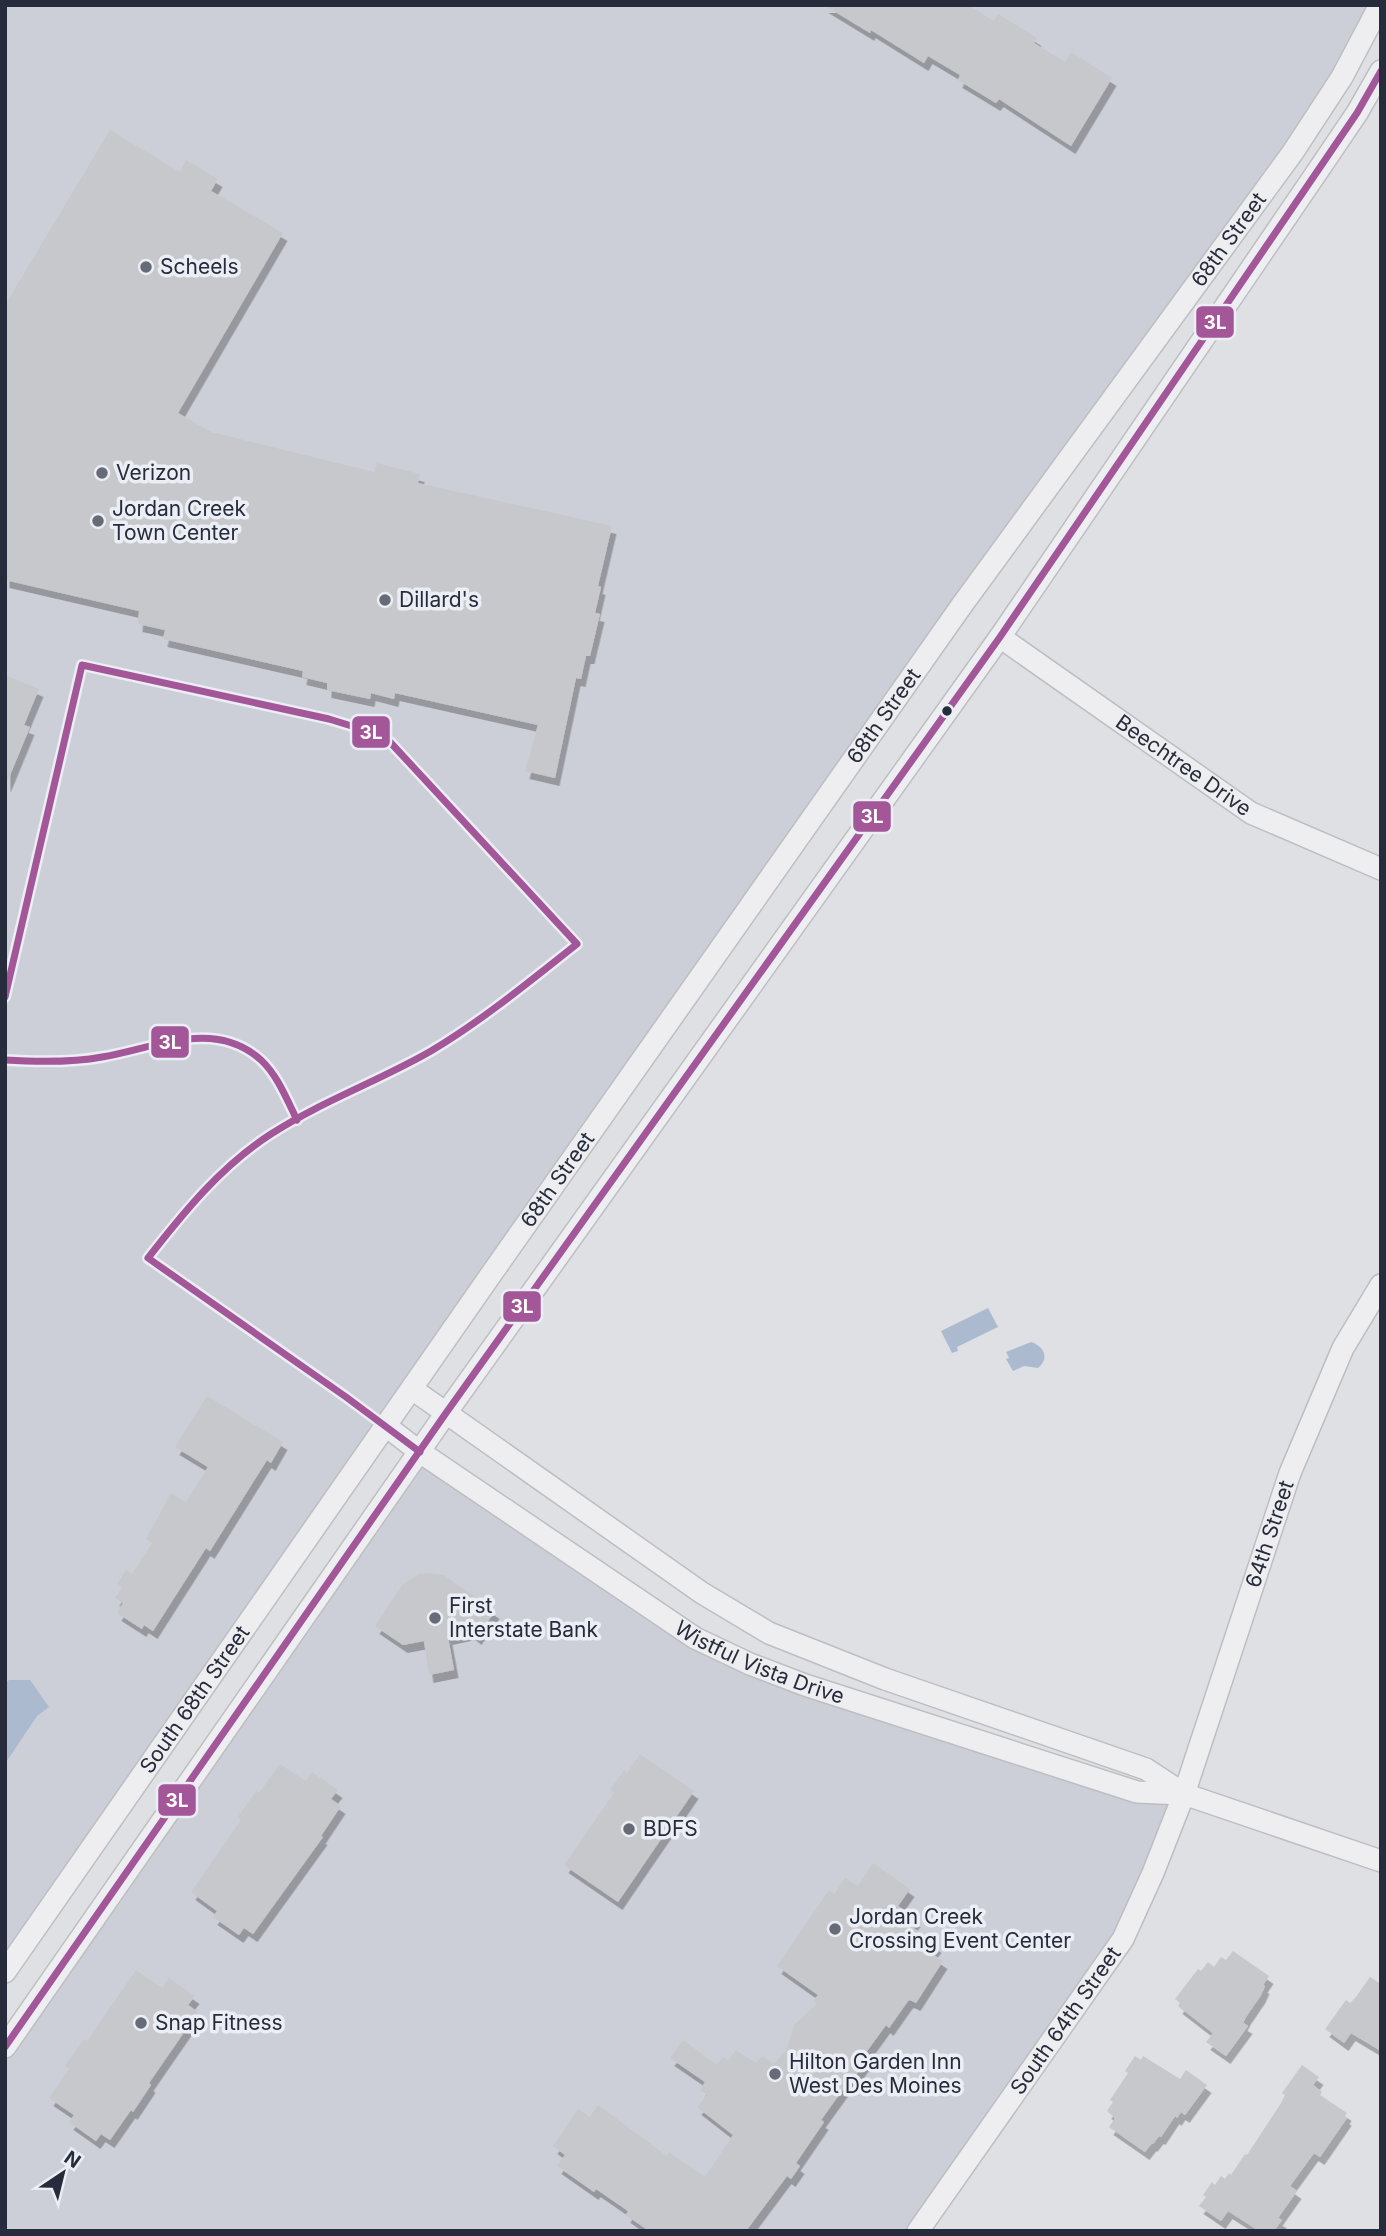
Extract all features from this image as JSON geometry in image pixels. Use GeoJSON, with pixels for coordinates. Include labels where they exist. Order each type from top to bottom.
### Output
{"type":"FeatureCollection","features":[{"type":"Feature","properties":{"kind":"street","name":"68th Street"},"geometry":{"type":"LineString","coordinates":[[386,1426],[962,605],[1293,152],[1342,77],[1380,5]]}},
{"type":"Feature","properties":{"kind":"street","name":"68th Street"},"geometry":{"type":"LineString","coordinates":[[420,1452],[1000,637],[1357,113],[1381,71]]}},
{"type":"Feature","properties":{"kind":"street","name":"Beechtree Drive"},"geometry":{"type":"LineString","coordinates":[[1000,637],[1251,813],[1381,869]]}},
{"type":"Feature","properties":{"kind":"street","name":"64th Street"},"geometry":{"type":"LineString","coordinates":[[1184,1794],[1290,1472],[1343,1348],[1381,1285]]}},
{"type":"Feature","properties":{"kind":"street","name":"Wistful Vista Drive"},"geometry":{"type":"LineString","coordinates":[[412,1389],[702,1593],[769,1633],[885,1679],[1146,1769],[1184,1794],[1381,1861]]}},
{"type":"Feature","properties":{"kind":"street","name":"Wistful Vista Drive"},"geometry":{"type":"LineString","coordinates":[[386,1426],[420,1452],[695,1638],[750,1664],[805,1685],[1138,1792],[1184,1794]]}},
{"type":"Feature","properties":{"kind":"street","name":"South 68th Street"},"geometry":{"type":"LineString","coordinates":[[5,1972],[386,1426]]}},
{"type":"Feature","properties":{"kind":"street","name":"South 68th Street"},"geometry":{"type":"LineString","coordinates":[[5,2047],[420,1452]]}},
{"type":"Feature","properties":{"kind":"street","name":"South 64th Street"},"geometry":{"type":"LineString","coordinates":[[918,2231],[1123,1939],[1184,1794]]}},
{"type":"Feature","properties":{"kind":"shaded area","name":"Jordan Creek Town Center"},"geometry":{"type":"Polygon","coordinates":[[[5,5],[1380,5],[1362,40],[5,1972],[5,5]]]}},
{"type":"Feature","properties":{"kind":"shaded area"},"geometry":{"type":"Polygon","coordinates":[[[420,1452],[700,1630],[753,1658],[875,1707],[1184,1794],[1123,1939],[918,2231],[5,2231],[5,2047],[420,1452]]]}},
{"type":"Feature","properties":{"kind":"water"},"geometry":{"type":"Polygon","coordinates":[[[988,1308],[998,1327],[957,1347],[958,1351],[952,1353],[941,1331],[988,1308]]]}},
{"type":"Feature","properties":{"kind":"water"},"geometry":{"type":"Polygon","coordinates":[[[1031,1342],[1039,1346],[1044,1353],[1042,1364],[1038,1368],[1024,1366],[1013,1371],[1006,1359],[1009,1358],[1006,1352],[1031,1342]]]}},
{"type":"Feature","properties":{"kind":"water"},"geometry":{"type":"Polygon","coordinates":[[[9,1680],[30,1680],[49,1707],[37,1716],[5,1764],[5,1683],[9,1680]]]}},
{"type":"Feature","properties":{"kind":"building"},"geometry":{"type":"Polygon","coordinates":[[[824,5],[968,5],[994,21],[998,14],[1037,38],[1034,43],[1065,62],[1071,52],[1112,78],[1071,146],[999,99],[996,103],[958,80],[960,75],[928,56],[924,63],[824,5]]]}},
{"type":"Feature","properties":{"kind":"building"},"geometry":{"type":"Polygon","coordinates":[[[110,130],[180,172],[186,160],[218,179],[211,191],[283,233],[178,413],[211,432],[374,472],[377,463],[420,474],[418,483],[612,526],[598,586],[601,587],[595,613],[600,614],[590,656],[586,656],[581,679],[576,678],[555,778],[525,771],[538,725],[395,693],[394,699],[371,693],[370,699],[327,690],[327,683],[302,677],[303,671],[163,639],[165,630],[138,624],[139,611],[5,580],[5,313],[8,300],[110,130]]]}},
{"type":"Feature","properties":{"kind":"building"},"geometry":{"type":"Polygon","coordinates":[[[5,675],[39,689],[24,725],[30,727],[6,785],[5,675]]]}},
{"type":"Feature","properties":{"kind":"building"},"geometry":{"type":"Polygon","coordinates":[[[207,1396],[283,1442],[271,1463],[267,1460],[210,1551],[206,1548],[153,1631],[144,1625],[142,1629],[117,1613],[123,1603],[115,1598],[122,1587],[117,1584],[126,1570],[132,1574],[152,1543],[146,1539],[171,1493],[186,1502],[208,1467],[175,1447],[207,1396]]]}},
{"type":"Feature","properties":{"kind":"building","name":"First Interstate Bank"},"geometry":{"type":"Polygon","coordinates":[[[419,1574],[444,1575],[495,1611],[477,1637],[471,1632],[448,1637],[454,1670],[429,1675],[424,1641],[403,1645],[375,1626],[403,1584],[419,1574]]]}},
{"type":"Feature","properties":{"kind":"building","name":"BDFS"},"geometry":{"type":"Polygon","coordinates":[[[640,1754],[694,1791],[618,1902],[564,1865],[614,1793],[610,1790],[624,1770],[627,1773],[640,1754]]]}},
{"type":"Feature","properties":{"kind":"building"},"geometry":{"type":"Polygon","coordinates":[[[280,1764],[306,1781],[312,1772],[338,1790],[331,1799],[341,1806],[321,1836],[323,1837],[253,1934],[244,1928],[239,1935],[213,1917],[217,1911],[191,1892],[241,1820],[238,1817],[256,1791],[259,1793],[280,1764]]]}},
{"type":"Feature","properties":{"kind":"building","name":"Hilton Garden Inn West Des Moines"},"geometry":{"type":"Polygon","coordinates":[[[873,1863],[910,1889],[898,1906],[916,1919],[911,1926],[937,1945],[931,1953],[943,1961],[916,2003],[908,2001],[889,2028],[886,2025],[862,2058],[866,2061],[821,2120],[824,2122],[796,2163],[800,2166],[791,2179],[787,2176],[746,2231],[649,2231],[626,2215],[628,2211],[596,2189],[594,2192],[557,2166],[565,2155],[553,2146],[578,2109],[590,2117],[598,2105],[667,2156],[669,2152],[705,2177],[733,2135],[697,2107],[707,2095],[700,2090],[705,2082],[670,2058],[683,2040],[717,2065],[723,2057],[728,2061],[736,2050],[756,2063],[762,2056],[774,2064],[787,2049],[794,2025],[817,2004],[813,2001],[818,1995],[777,1966],[829,1890],[834,1894],[845,1878],[858,1886],[873,1863]]]}},
{"type":"Feature","properties":{"kind":"building"},"geometry":{"type":"Polygon","coordinates":[[[1233,1951],[1269,1976],[1261,1995],[1243,2023],[1248,2026],[1226,2056],[1206,2042],[1213,2033],[1178,2006],[1180,2003],[1175,1999],[1198,1969],[1201,1971],[1208,1962],[1214,1967],[1221,1957],[1226,1960],[1233,1951]]]}},
{"type":"Feature","properties":{"kind":"building"},"geometry":{"type":"Polygon","coordinates":[[[136,1970],[162,1988],[169,1978],[195,1996],[188,2005],[198,2012],[149,2083],[151,2085],[133,2112],[131,2110],[110,2140],[101,2134],[96,2141],[69,2122],[74,2115],[49,2098],[69,2069],[65,2066],[84,2039],[87,2041],[136,1970]]]}},
{"type":"Feature","properties":{"kind":"building"},"geometry":{"type":"Polygon","coordinates":[[[1370,1977],[1381,1984],[1381,2051],[1351,2033],[1344,2043],[1325,2029],[1346,2000],[1350,2003],[1370,1977]]]}},
{"type":"Feature","properties":{"kind":"building"},"geometry":{"type":"Polygon","coordinates":[[[1135,2056],[1141,2060],[1143,2056],[1180,2079],[1186,2070],[1207,2085],[1185,2115],[1181,2112],[1177,2118],[1175,2116],[1161,2137],[1145,2152],[1109,2127],[1115,2118],[1107,2111],[1113,2102],[1110,2100],[1128,2073],[1125,2071],[1135,2056]]]}},
{"type":"Feature","properties":{"kind":"building"},"geometry":{"type":"Polygon","coordinates":[[[1302,2065],[1319,2077],[1313,2085],[1322,2092],[1320,2095],[1347,2113],[1347,2118],[1320,2157],[1314,2153],[1290,2186],[1297,2191],[1278,2218],[1282,2220],[1274,2231],[1259,2231],[1228,2211],[1221,2221],[1199,2206],[1206,2197],[1203,2195],[1212,2182],[1215,2185],[1221,2176],[1225,2179],[1229,2173],[1231,2175],[1245,2154],[1247,2155],[1281,2103],[1285,2095],[1282,2093],[1302,2065]]]}},
{"type":"Feature","properties":{"kind":"transit line","name":"3L"},"geometry":{"type":"LineString","coordinates":[[5,2047],[446,1413],[1000,637],[1357,113],[1381,71]]}},
{"type":"Feature","properties":{"kind":"transit line","name":"3L"},"geometry":{"type":"LineString","coordinates":[[82,665],[329,719],[371,732],[390,742],[577,944]]}},
{"type":"Feature","properties":{"kind":"transit line","name":"3L"},"geometry":{"type":"LineString","coordinates":[[5,997],[82,665]]}},
{"type":"Feature","properties":{"kind":"transit line","name":"3L"},"geometry":{"type":"LineString","coordinates":[[148,1258],[204,1191],[253,1147],[310,1111],[431,1051],[506,1000],[577,944]]}},
{"type":"Feature","properties":{"kind":"transit line","name":"3L"},"geometry":{"type":"LineString","coordinates":[[5,1060],[78,1060],[184,1039],[224,1041],[243,1047],[267,1066],[282,1088],[297,1120]]}},
{"type":"Feature","properties":{"kind":"transit line","name":"3L"},"geometry":{"type":"LineString","coordinates":[[148,1258],[420,1452]]}},
{"type":"Feature","properties":{"kind":"place","name":"Scheels"},"geometry":{"type":"Point","coordinates":[146,267]}},
{"type":"Feature","properties":{"kind":"place","name":"Verizon"},"geometry":{"type":"Point","coordinates":[102,473]}},
{"type":"Feature","properties":{"kind":"place","name":"Jordan Creek Town Center"},"geometry":{"type":"Point","coordinates":[98,521]}},
{"type":"Feature","properties":{"kind":"place","name":"Dillard's"},"geometry":{"type":"Point","coordinates":[385,600]}},
{"type":"Feature","properties":{"kind":"place","name":"First Interstate Bank"},"geometry":{"type":"Point","coordinates":[435,1618]}},
{"type":"Feature","properties":{"kind":"place","name":"BDFS"},"geometry":{"type":"Point","coordinates":[629,1829]}},
{"type":"Feature","properties":{"kind":"place","name":"Jordan Creek Crossing Event Center"},"geometry":{"type":"Point","coordinates":[835,1929]}},
{"type":"Feature","properties":{"kind":"place","name":"Snap Fitness"},"geometry":{"type":"Point","coordinates":[141,2023]}},
{"type":"Feature","properties":{"kind":"place","name":"Hilton Garden Inn West Des Moines"},"geometry":{"type":"Point","coordinates":[775,2074]}}]}
